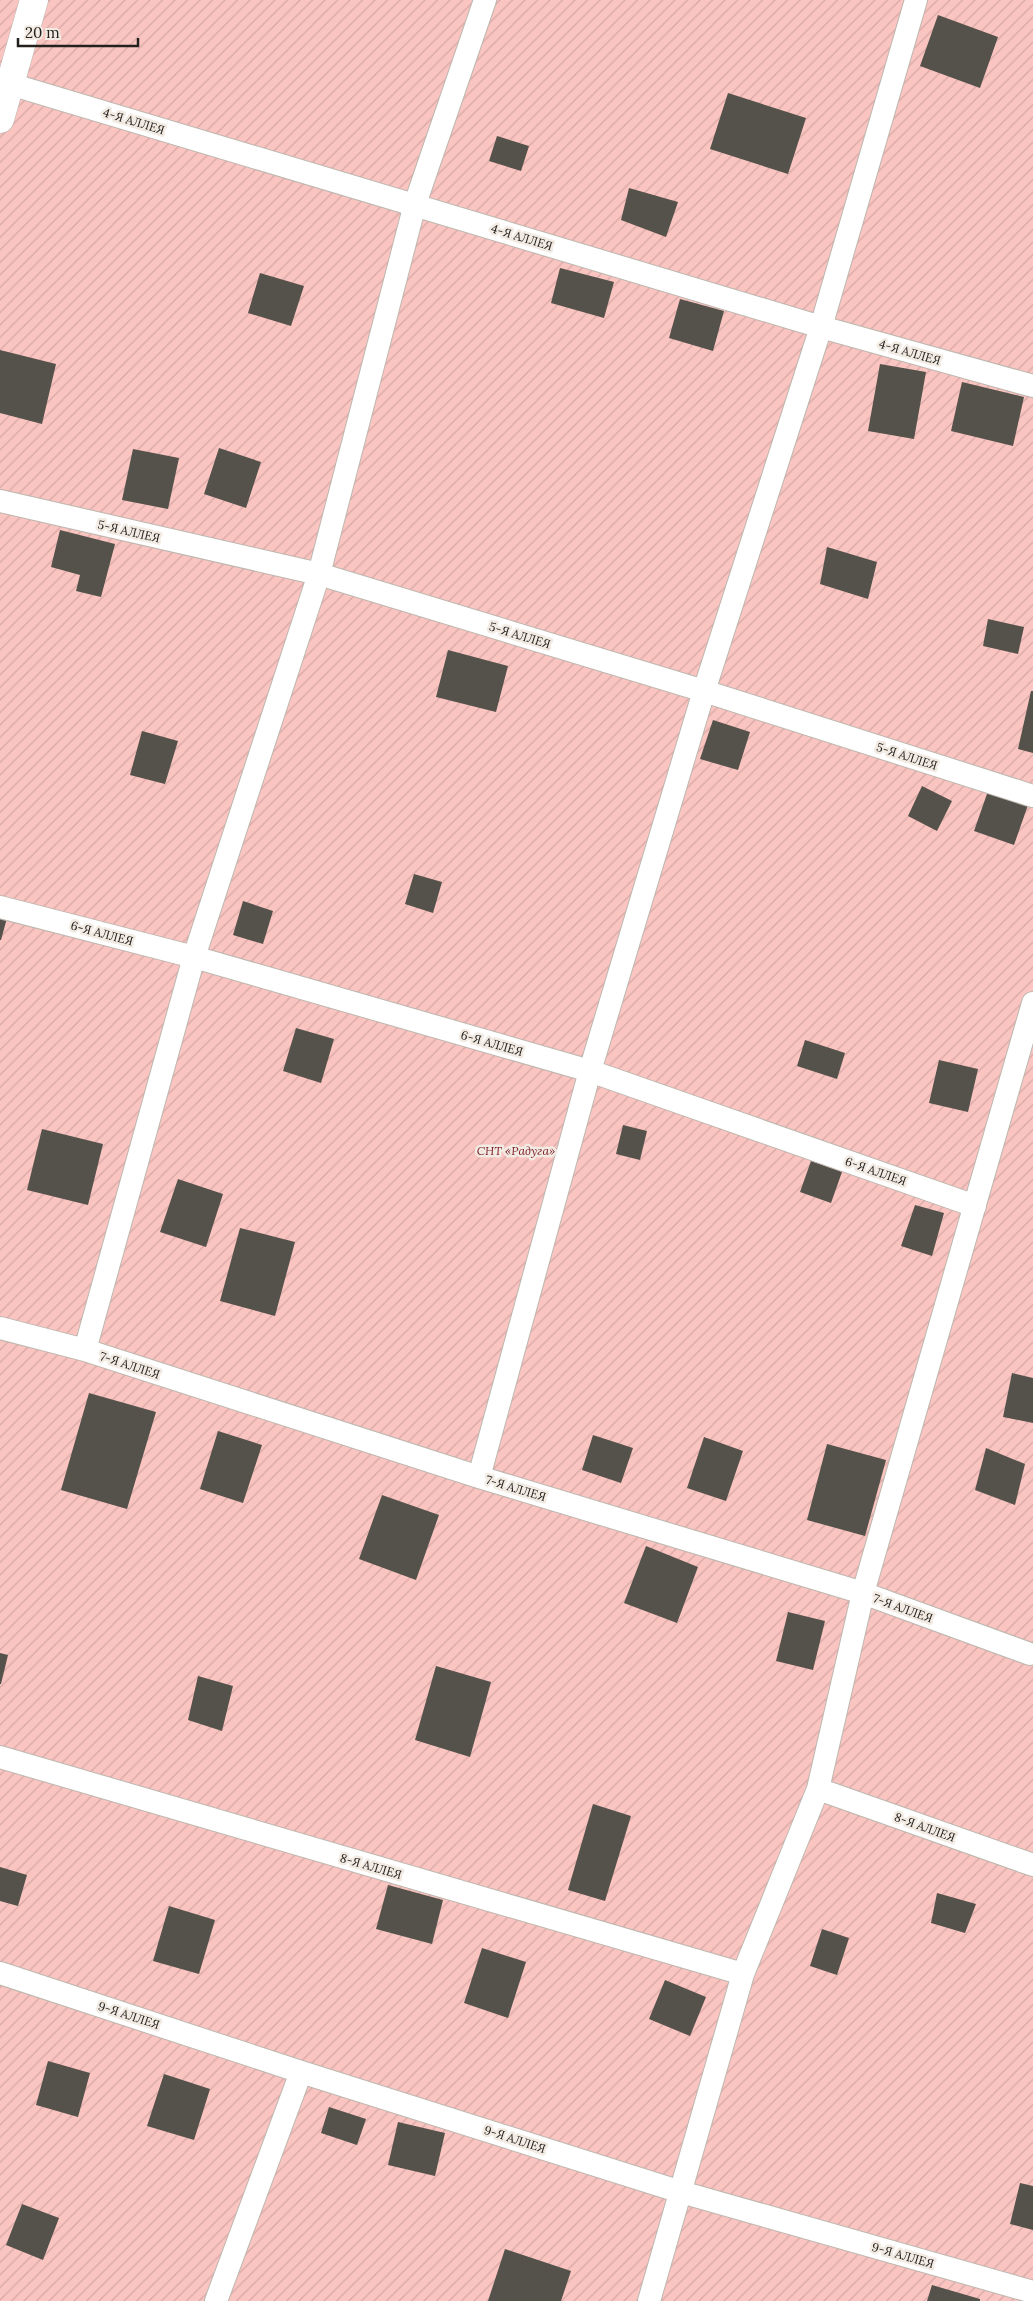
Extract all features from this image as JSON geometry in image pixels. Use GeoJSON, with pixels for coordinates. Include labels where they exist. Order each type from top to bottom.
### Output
{"type":"FeatureCollection","features":[{"type":"Feature","properties":{"kind":"street"},"geometry":{"type":"LineString","coordinates":[[0,119],[6,83],[34,0]]}},
{"type":"Feature","properties":{"kind":"lane"},"geometry":{"type":"LineString","coordinates":[[85,1350],[194,957],[319,574],[414,204],[485,0]]}},
{"type":"Feature","properties":{"kind":"lane"},"geometry":{"type":"LineString","coordinates":[[479,1477],[590,1072],[704,691],[821,327],[916,0]]}},
{"type":"Feature","properties":{"kind":"lane","name":"4-Я АЛЛЕЯ"},"geometry":{"type":"LineString","coordinates":[[6,83],[821,327],[1033,386]]}},
{"type":"Feature","properties":{"kind":"lane","name":"5-Я АЛЛЕЯ"},"geometry":{"type":"LineString","coordinates":[[0,501],[319,574],[704,691],[1033,796]]}},
{"type":"Feature","properties":{"kind":"lane","name":"6-Я АЛЛЕЯ"},"geometry":{"type":"LineString","coordinates":[[0,907],[194,957],[590,1072],[975,1206]]}},
{"type":"Feature","properties":{"kind":"lane"},"geometry":{"type":"LineString","coordinates":[[649,2301],[742,1974],[818,1788],[863,1593],[1033,1003]]}},
{"type":"Feature","properties":{"kind":"lane","name":"7-Я АЛЛЕЯ"},"geometry":{"type":"LineString","coordinates":[[0,1328],[85,1350],[479,1477],[863,1593],[1030,1654]]}},
{"type":"Feature","properties":{"kind":"lane","name":"8-Я АЛЛЕЯ"},"geometry":{"type":"LineString","coordinates":[[0,1757],[742,1974]]}},
{"type":"Feature","properties":{"kind":"lane","name":"8-Я АЛЛЕЯ"},"geometry":{"type":"LineString","coordinates":[[818,1788],[1033,1865]]}},
{"type":"Feature","properties":{"kind":"lane","name":"9-Я АЛЛЕЯ"},"geometry":{"type":"LineString","coordinates":[[0,1973],[301,2072],[681,2192],[1033,2292]]}},
{"type":"Feature","properties":{"kind":"lane"},"geometry":{"type":"LineString","coordinates":[[216,2301],[301,2072]]}},
{"type":"Feature","properties":{"kind":"green space","name":"СНТ «Радуга»"},"geometry":{"type":"Polygon","coordinates":[[[0,0],[1033,0],[1033,2301],[0,2301],[0,0]]]}},
{"type":"Feature","properties":{"kind":"building"},"geometry":{"type":"Polygon","coordinates":[[[938,15],[998,37],[980,88],[920,66],[938,15]]]}},
{"type":"Feature","properties":{"kind":"building"},"geometry":{"type":"Polygon","coordinates":[[[728,93],[806,118],[788,174],[710,149],[728,93]]]}},
{"type":"Feature","properties":{"kind":"building"},"geometry":{"type":"Polygon","coordinates":[[[497,136],[529,146],[521,171],[489,161],[497,136]]]}},
{"type":"Feature","properties":{"kind":"building"},"geometry":{"type":"Polygon","coordinates":[[[629,188],[678,202],[666,237],[621,220],[629,188]]]}},
{"type":"Feature","properties":{"kind":"building"},"geometry":{"type":"Polygon","coordinates":[[[560,268],[614,282],[604,318],[551,303],[560,268]]]}},
{"type":"Feature","properties":{"kind":"building"},"geometry":{"type":"Polygon","coordinates":[[[260,273],[304,286],[291,326],[248,313],[260,273]]]}},
{"type":"Feature","properties":{"kind":"building"},"geometry":{"type":"Polygon","coordinates":[[[680,299],[724,311],[713,351],[669,338],[680,299]]]}},
{"type":"Feature","properties":{"kind":"building"},"geometry":{"type":"Polygon","coordinates":[[[0,350],[56,364],[42,424],[0,413],[0,350]]]}},
{"type":"Feature","properties":{"kind":"building"},"geometry":{"type":"Polygon","coordinates":[[[880,364],[926,372],[914,439],[868,431],[880,364]]]}},
{"type":"Feature","properties":{"kind":"building"},"geometry":{"type":"Polygon","coordinates":[[[962,382],[1024,397],[1013,446],[951,431],[962,382]]]}},
{"type":"Feature","properties":{"kind":"building"},"geometry":{"type":"Polygon","coordinates":[[[219,448],[261,462],[246,508],[204,494],[219,448]]]}},
{"type":"Feature","properties":{"kind":"building"},"geometry":{"type":"Polygon","coordinates":[[[133,449],[179,458],[168,509],[122,500],[133,449]]]}},
{"type":"Feature","properties":{"kind":"building"},"geometry":{"type":"Polygon","coordinates":[[[60,530],[115,544],[101,597],[76,591],[80,575],[51,567],[60,530]]]}},
{"type":"Feature","properties":{"kind":"building"},"geometry":{"type":"Polygon","coordinates":[[[827,547],[877,562],[868,599],[820,584],[827,547]]]}},
{"type":"Feature","properties":{"kind":"building"},"geometry":{"type":"Polygon","coordinates":[[[988,619],[1024,627],[1018,654],[983,646],[988,619]]]}},
{"type":"Feature","properties":{"kind":"building"},"geometry":{"type":"Polygon","coordinates":[[[448,650],[508,666],[496,712],[436,697],[448,650]]]}},
{"type":"Feature","properties":{"kind":"building"},"geometry":{"type":"Polygon","coordinates":[[[1031,691],[1033,691],[1033,753],[1018,749],[1031,691]]]}},
{"type":"Feature","properties":{"kind":"building"},"geometry":{"type":"Polygon","coordinates":[[[713,720],[750,732],[738,770],[700,759],[713,720]]]}},
{"type":"Feature","properties":{"kind":"building"},"geometry":{"type":"Polygon","coordinates":[[[142,731],[178,741],[165,784],[130,775],[142,731]]]}},
{"type":"Feature","properties":{"kind":"building"},"geometry":{"type":"Polygon","coordinates":[[[922,786],[952,801],[937,831],[908,816],[922,786]]]}},
{"type":"Feature","properties":{"kind":"building"},"geometry":{"type":"Polygon","coordinates":[[[988,791],[1028,805],[1014,845],[974,831],[988,791]]]}},
{"type":"Feature","properties":{"kind":"building"},"geometry":{"type":"Polygon","coordinates":[[[414,874],[442,882],[433,913],[405,904],[414,874]]]}},
{"type":"Feature","properties":{"kind":"building"},"geometry":{"type":"Polygon","coordinates":[[[243,901],[273,911],[263,944],[233,935],[243,901]]]}},
{"type":"Feature","properties":{"kind":"building"},"geometry":{"type":"Polygon","coordinates":[[[0,916],[7,918],[1,940],[0,940],[0,916]]]}},
{"type":"Feature","properties":{"kind":"building"},"geometry":{"type":"Polygon","coordinates":[[[296,1028],[334,1039],[321,1083],[283,1071],[296,1028]]]}},
{"type":"Feature","properties":{"kind":"building"},"geometry":{"type":"Polygon","coordinates":[[[805,1040],[845,1053],[837,1079],[797,1066],[805,1040]]]}},
{"type":"Feature","properties":{"kind":"building"},"geometry":{"type":"Polygon","coordinates":[[[939,1060],[978,1069],[968,1112],[929,1103],[939,1060]]]}},
{"type":"Feature","properties":{"kind":"building"},"geometry":{"type":"Polygon","coordinates":[[[623,1125],[647,1131],[640,1160],[616,1154],[623,1125]]]}},
{"type":"Feature","properties":{"kind":"building"},"geometry":{"type":"Polygon","coordinates":[[[42,1129],[103,1144],[88,1205],[27,1190],[42,1129]]]}},
{"type":"Feature","properties":{"kind":"building"},"geometry":{"type":"Polygon","coordinates":[[[811,1161],[842,1172],[831,1203],[800,1192],[811,1161]]]}},
{"type":"Feature","properties":{"kind":"building"},"geometry":{"type":"Polygon","coordinates":[[[178,1179],[223,1194],[206,1247],[160,1232],[178,1179]]]}},
{"type":"Feature","properties":{"kind":"building"},"geometry":{"type":"Polygon","coordinates":[[[915,1205],[944,1213],[932,1256],[901,1246],[915,1205]]]}},
{"type":"Feature","properties":{"kind":"building"},"geometry":{"type":"Polygon","coordinates":[[[240,1228],[295,1242],[275,1316],[220,1301],[240,1228]]]}},
{"type":"Feature","properties":{"kind":"building"},"geometry":{"type":"Polygon","coordinates":[[[1012,1373],[1033,1378],[1033,1423],[1003,1417],[1012,1373]]]}},
{"type":"Feature","properties":{"kind":"building"},"geometry":{"type":"Polygon","coordinates":[[[89,1393],[156,1412],[127,1509],[61,1490],[89,1393]]]}},
{"type":"Feature","properties":{"kind":"building"},"geometry":{"type":"Polygon","coordinates":[[[218,1431],[262,1445],[243,1503],[200,1489],[218,1431]]]}},
{"type":"Feature","properties":{"kind":"building"},"geometry":{"type":"Polygon","coordinates":[[[593,1435],[633,1448],[621,1483],[582,1470],[593,1435]]]}},
{"type":"Feature","properties":{"kind":"building"},"geometry":{"type":"Polygon","coordinates":[[[704,1437],[743,1451],[726,1501],[687,1488],[704,1437]]]}},
{"type":"Feature","properties":{"kind":"building"},"geometry":{"type":"Polygon","coordinates":[[[827,1444],[886,1460],[865,1536],[807,1520],[827,1444]]]}},
{"type":"Feature","properties":{"kind":"building"},"geometry":{"type":"Polygon","coordinates":[[[986,1448],[1025,1464],[1015,1505],[975,1490],[986,1448]]]}},
{"type":"Feature","properties":{"kind":"building"},"geometry":{"type":"Polygon","coordinates":[[[382,1495],[439,1515],[416,1580],[359,1559],[382,1495]]]}},
{"type":"Feature","properties":{"kind":"building"},"geometry":{"type":"Polygon","coordinates":[[[646,1546],[698,1567],[677,1623],[624,1603],[646,1546]]]}},
{"type":"Feature","properties":{"kind":"building"},"geometry":{"type":"Polygon","coordinates":[[[788,1612],[825,1621],[813,1670],[776,1661],[788,1612]]]}},
{"type":"Feature","properties":{"kind":"building"},"geometry":{"type":"Polygon","coordinates":[[[0,1653],[8,1655],[1,1684],[0,1684],[0,1653]]]}},
{"type":"Feature","properties":{"kind":"building"},"geometry":{"type":"Polygon","coordinates":[[[436,1666],[491,1682],[470,1757],[415,1740],[436,1666]]]}},
{"type":"Feature","properties":{"kind":"building"},"geometry":{"type":"Polygon","coordinates":[[[198,1676],[233,1686],[222,1731],[188,1720],[198,1676]]]}},
{"type":"Feature","properties":{"kind":"building"},"geometry":{"type":"Polygon","coordinates":[[[593,1804],[631,1816],[605,1901],[568,1890],[593,1804]]]}},
{"type":"Feature","properties":{"kind":"building"},"geometry":{"type":"Polygon","coordinates":[[[0,1867],[27,1875],[18,1906],[0,1901],[0,1867]]]}},
{"type":"Feature","properties":{"kind":"building"},"geometry":{"type":"Polygon","coordinates":[[[388,1885],[443,1900],[432,1944],[376,1929],[388,1885]]]}},
{"type":"Feature","properties":{"kind":"building"},"geometry":{"type":"Polygon","coordinates":[[[937,1893],[976,1904],[965,1933],[931,1923],[937,1893]]]}},
{"type":"Feature","properties":{"kind":"building"},"geometry":{"type":"Polygon","coordinates":[[[169,1906],[215,1920],[199,1974],[153,1961],[169,1906]]]}},
{"type":"Feature","properties":{"kind":"building"},"geometry":{"type":"Polygon","coordinates":[[[822,1929],[849,1938],[837,1975],[810,1966],[822,1929]]]}},
{"type":"Feature","properties":{"kind":"building"},"geometry":{"type":"Polygon","coordinates":[[[482,1948],[526,1962],[508,2018],[464,2003],[482,1948]]]}},
{"type":"Feature","properties":{"kind":"building"},"geometry":{"type":"Polygon","coordinates":[[[665,1980],[706,1997],[690,2036],[649,2019],[665,1980]]]}},
{"type":"Feature","properties":{"kind":"building"},"geometry":{"type":"Polygon","coordinates":[[[48,2061],[90,2073],[78,2117],[36,2105],[48,2061]]]}},
{"type":"Feature","properties":{"kind":"building"},"geometry":{"type":"Polygon","coordinates":[[[164,2074],[210,2089],[194,2140],[147,2126],[164,2074]]]}},
{"type":"Feature","properties":{"kind":"building"},"geometry":{"type":"Polygon","coordinates":[[[329,2107],[366,2119],[357,2145],[321,2133],[329,2107]]]}},
{"type":"Feature","properties":{"kind":"building"},"geometry":{"type":"Polygon","coordinates":[[[398,2122],[445,2133],[435,2176],[388,2165],[398,2122]]]}},
{"type":"Feature","properties":{"kind":"building"},"geometry":{"type":"Polygon","coordinates":[[[1020,2183],[1033,2186],[1033,2230],[1010,2224],[1020,2183]]]}},
{"type":"Feature","properties":{"kind":"building"},"geometry":{"type":"Polygon","coordinates":[[[22,2204],[59,2218],[43,2260],[6,2245],[22,2204]]]}},
{"type":"Feature","properties":{"kind":"building"},"geometry":{"type":"Polygon","coordinates":[[[505,2249],[571,2271],[561,2301],[488,2301],[505,2249]]]}},
{"type":"Feature","properties":{"kind":"building"},"geometry":{"type":"Polygon","coordinates":[[[932,2285],[980,2299],[980,2301],[927,2301],[932,2285]]]}}]}
